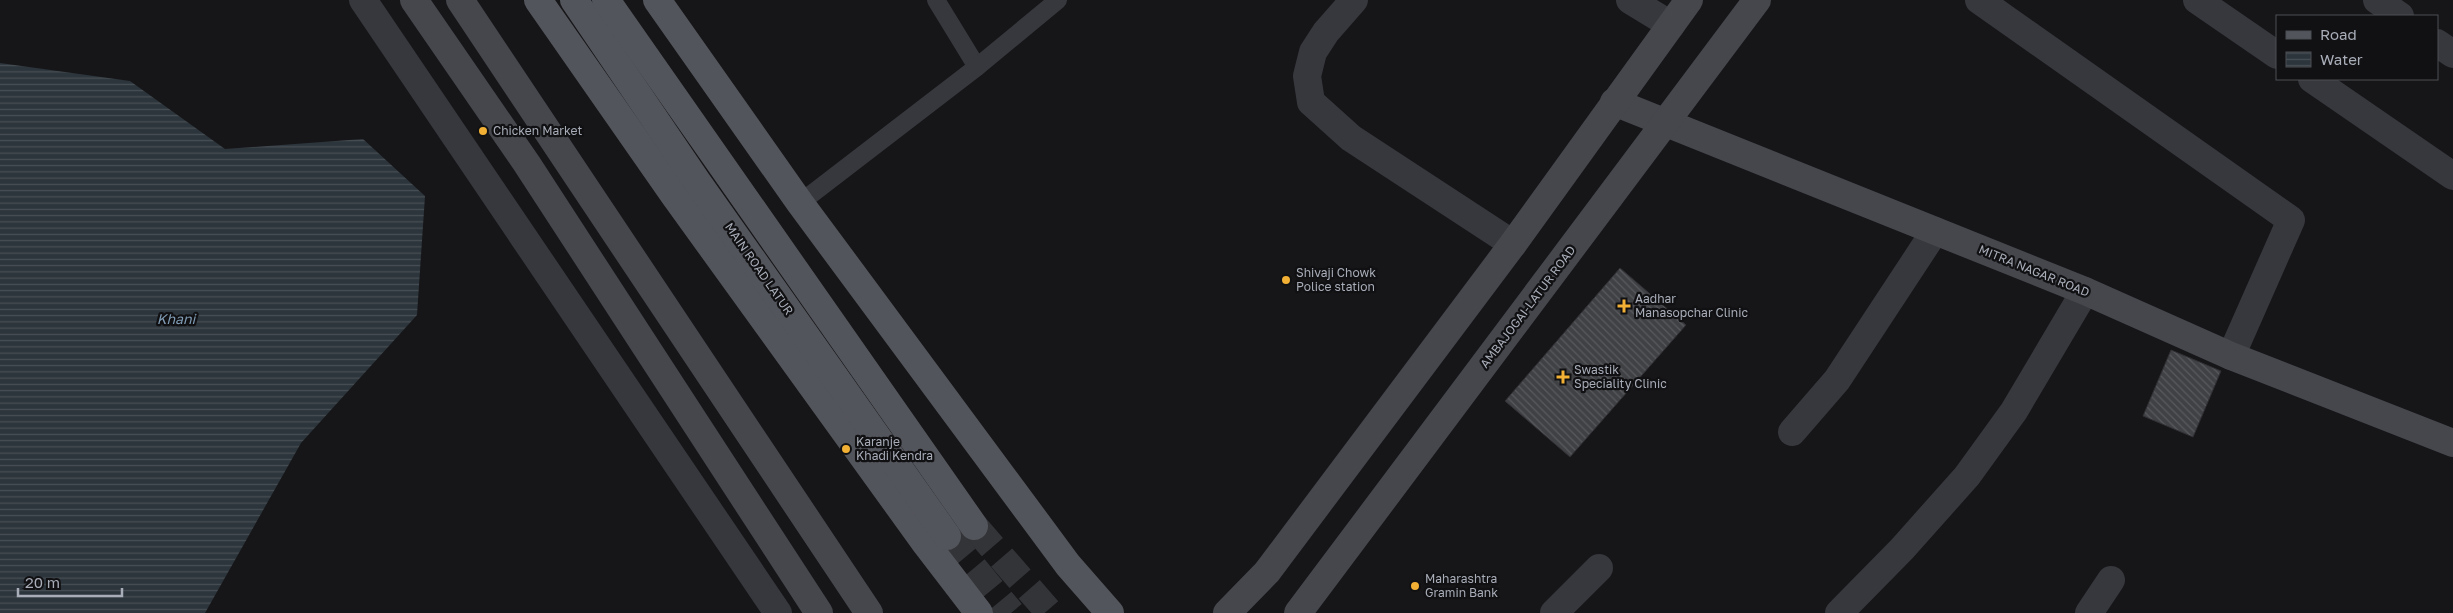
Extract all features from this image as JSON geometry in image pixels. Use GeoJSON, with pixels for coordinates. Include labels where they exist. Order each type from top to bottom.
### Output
{"type":"FeatureCollection","features":[{"type":"Feature","properties":{"kind":"main road"},"geometry":{"type":"LineString","coordinates":[[538,0],[674,195],[926,544],[979,613]]}},
{"type":"Feature","properties":{"kind":"main road","name":"MAIN ROAD LATUR"},"geometry":{"type":"LineString","coordinates":[[574,0],[696,180],[947,536]]}},
{"type":"Feature","properties":{"kind":"main road"},"geometry":{"type":"LineString","coordinates":[[606,0],[974,526]]}},
{"type":"Feature","properties":{"kind":"main road"},"geometry":{"type":"LineString","coordinates":[[657,0],[800,203],[1068,565],[1110,613]]}},
{"type":"Feature","properties":{"kind":"street"},"geometry":{"type":"LineString","coordinates":[[363,0],[778,613]]}},
{"type":"Feature","properties":{"kind":"street"},"geometry":{"type":"LineString","coordinates":[[414,0],[527,164],[819,613]]}},
{"type":"Feature","properties":{"kind":"street"},"geometry":{"type":"LineString","coordinates":[[460,0],[869,613]]}},
{"type":"Feature","properties":{"kind":"street"},"geometry":{"type":"LineString","coordinates":[[1354,0],[1326,32],[1313,52],[1307,76],[1311,102],[1351,138],[1513,244]]}},
{"type":"Feature","properties":{"kind":"street"},"geometry":{"type":"LineString","coordinates":[[1630,0],[1670,25]]}},
{"type":"Feature","properties":{"kind":"street"},"geometry":{"type":"LineString","coordinates":[[1227,613],[1267,572],[1513,244],[1689,0]]}},
{"type":"Feature","properties":{"kind":"street","name":"AMBAJOGAI-LATUR ROAD"},"geometry":{"type":"LineString","coordinates":[[1306,610],[1757,0]]}},
{"type":"Feature","properties":{"kind":"street"},"geometry":{"type":"LineString","coordinates":[[1979,0],[2291,220],[2231,356]]}},
{"type":"Feature","properties":{"kind":"street"},"geometry":{"type":"LineString","coordinates":[[2197,0],[2276,54]]}},
{"type":"Feature","properties":{"kind":"street"},"geometry":{"type":"LineString","coordinates":[[2377,0],[2399,15]]}},
{"type":"Feature","properties":{"kind":"street"},"geometry":{"type":"LineString","coordinates":[[2438,44],[2453,54]]}},
{"type":"Feature","properties":{"kind":"street"},"geometry":{"type":"LineString","coordinates":[[2313,80],[2453,176]]}},
{"type":"Feature","properties":{"kind":"street","name":"MITRA NAGAR ROAD"},"geometry":{"type":"LineString","coordinates":[[1614,102],[2085,291],[2231,356],[2453,443]]}},
{"type":"Feature","properties":{"kind":"street"},"geometry":{"type":"LineString","coordinates":[[1792,432],[1837,380],[1935,231]]}},
{"type":"Feature","properties":{"kind":"street"},"geometry":{"type":"LineString","coordinates":[[1839,613],[1902,549],[1967,476],[2014,411],[2085,291]]}},
{"type":"Feature","properties":{"kind":"street"},"geometry":{"type":"LineString","coordinates":[[1554,613],[1599,568]]}},
{"type":"Feature","properties":{"kind":"street"},"geometry":{"type":"LineString","coordinates":[[2089,613],[2111,580]]}},
{"type":"Feature","properties":{"kind":"lane"},"geometry":{"type":"LineString","coordinates":[[936,0],[977,66]]}},
{"type":"Feature","properties":{"kind":"lane"},"geometry":{"type":"LineString","coordinates":[[800,203],[977,66],[1058,0]]}},
{"type":"Feature","properties":{"kind":"water","name":"Khani"},"geometry":{"type":"Polygon","coordinates":[[[0,63],[130,81],[225,149],[363,139],[425,196],[417,315],[301,443],[205,613],[0,613],[0,63]]]}},
{"type":"Feature","properties":{"kind":"building"},"geometry":{"type":"Polygon","coordinates":[[[1620,268],[1686,325],[1570,457],[1505,401],[1620,268]]]}},
{"type":"Feature","properties":{"kind":"building"},"geometry":{"type":"Polygon","coordinates":[[[2171,350],[2221,371],[2193,437],[2143,416],[2171,350]]]}},
{"type":"Feature","properties":{"kind":"tunnel"},"geometry":{"type":"LineString","coordinates":[[974,526],[1050,613]]}},
{"type":"Feature","properties":{"kind":"tunnel"},"geometry":{"type":"LineString","coordinates":[[947,536],[1011,613]]}},
{"type":"Feature","properties":{"kind":"place","name":"Chicken Market"},"geometry":{"type":"Point","coordinates":[483,131]}},
{"type":"Feature","properties":{"kind":"place","name":"Shivaji Chowk Police station"},"geometry":{"type":"Point","coordinates":[1286,280]}},
{"type":"Feature","properties":{"kind":"place","name":"Aadhar Manasopchar Clinic"},"geometry":{"type":"Point","coordinates":[1624,306]}},
{"type":"Feature","properties":{"kind":"place","name":"Swastik Speciality Clinic"},"geometry":{"type":"Point","coordinates":[1563,377]}},
{"type":"Feature","properties":{"kind":"place","name":"Karanje Khadi Kendra"},"geometry":{"type":"Point","coordinates":[846,449]}},
{"type":"Feature","properties":{"kind":"place","name":"Maharashtra Gramin Bank"},"geometry":{"type":"Point","coordinates":[1415,586]}}]}
